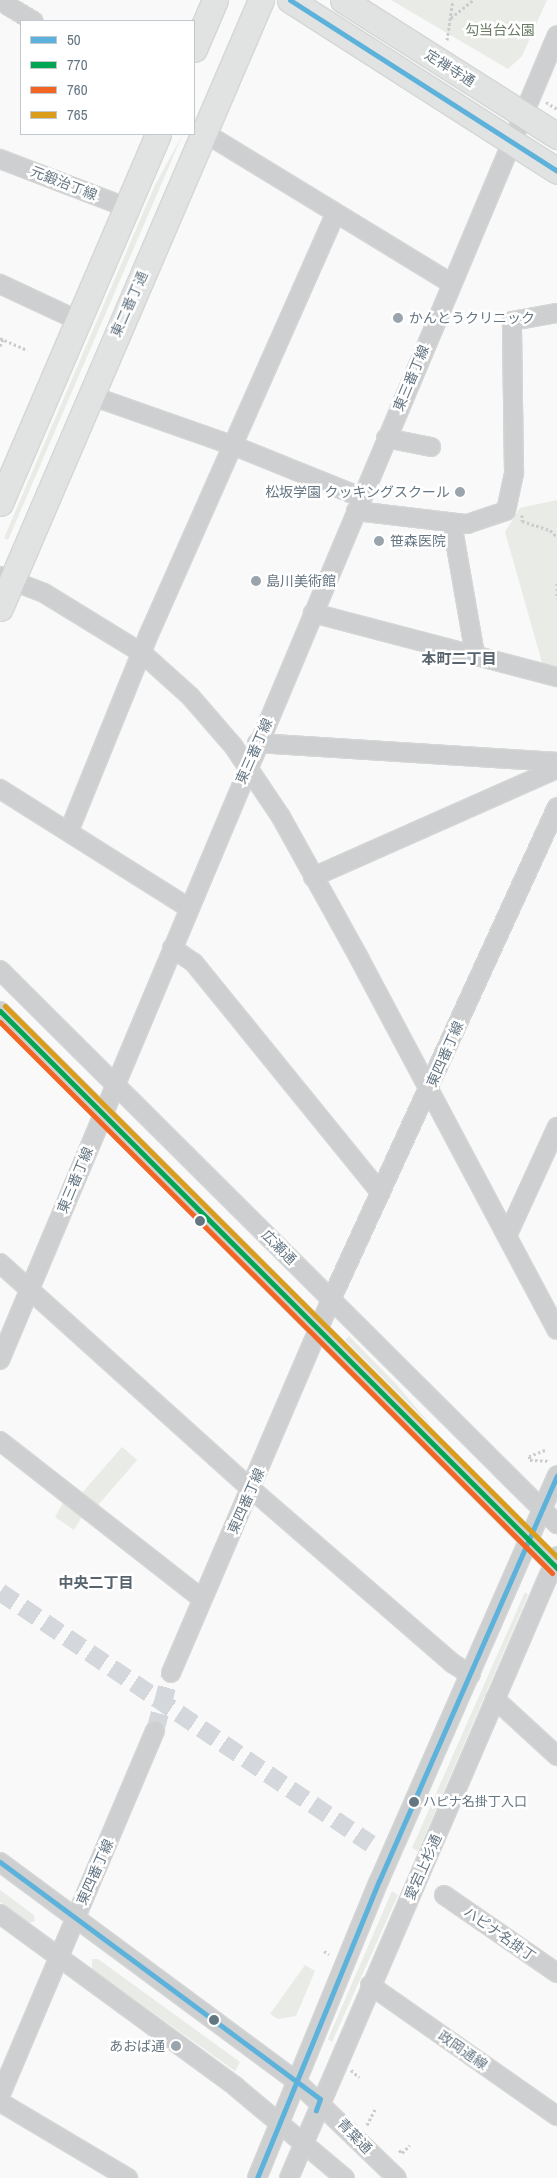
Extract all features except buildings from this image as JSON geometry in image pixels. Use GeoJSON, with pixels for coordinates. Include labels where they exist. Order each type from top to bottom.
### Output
{"type":"FeatureCollection","features":[{"type":"Feature","properties":{"kind":"highway"},"geometry":{"type":"LineString","coordinates":[[195,47],[215,0]]}},
{"type":"Feature","properties":{"kind":"highway","name":"東二番丁通"},"geometry":{"type":"LineString","coordinates":[[0,608],[6,578],[89,396],[205,133],[261,0]]}},
{"type":"Feature","properties":{"kind":"highway"},"geometry":{"type":"LineString","coordinates":[[290,0],[512,144],[557,171]]}},
{"type":"Feature","properties":{"kind":"highway","name":"定禅寺通"},"geometry":{"type":"LineString","coordinates":[[343,0],[557,136]]}},
{"type":"Feature","properties":{"kind":"highway"},"geometry":{"type":"LineString","coordinates":[[0,503],[128,208],[158,135]]}},
{"type":"Feature","properties":{"kind":"street"},"geometry":{"type":"LineString","coordinates":[[0,0],[31,20]]}},
{"type":"Feature","properties":{"kind":"street","name":"東三番丁線"},"geometry":{"type":"LineString","coordinates":[[0,1360],[189,908],[247,764],[313,613],[557,35]]}},
{"type":"Feature","properties":{"kind":"street"},"geometry":{"type":"LineString","coordinates":[[205,133],[452,284]]}},
{"type":"Feature","properties":{"kind":"street","name":"元鍛治丁線"},"geometry":{"type":"LineString","coordinates":[[0,159],[128,208]]}},
{"type":"Feature","properties":{"kind":"street"},"geometry":{"type":"LineString","coordinates":[[69,831],[142,653],[232,445],[336,213]]}},
{"type":"Feature","properties":{"kind":"street"},"geometry":{"type":"LineString","coordinates":[[0,284],[79,320]]}},
{"type":"Feature","properties":{"kind":"street"},"geometry":{"type":"LineString","coordinates":[[89,396],[232,445],[359,504],[452,523],[501,516],[506,511],[514,472],[512,321],[557,313]]}},
{"type":"Feature","properties":{"kind":"street"},"geometry":{"type":"LineString","coordinates":[[386,438],[431,447]]}},
{"type":"Feature","properties":{"kind":"street"},"geometry":{"type":"LineString","coordinates":[[452,523],[475,655]]}},
{"type":"Feature","properties":{"kind":"street"},"geometry":{"type":"LineString","coordinates":[[6,578],[44,593],[142,653],[195,702],[247,764],[313,876],[430,1089],[557,1330]]}},
{"type":"Feature","properties":{"kind":"street"},"geometry":{"type":"LineString","coordinates":[[313,613],[557,677]]}},
{"type":"Feature","properties":{"kind":"street"},"geometry":{"type":"LineString","coordinates":[[257,743],[557,762]]}},
{"type":"Feature","properties":{"kind":"street"},"geometry":{"type":"LineString","coordinates":[[313,876],[557,769]]}},
{"type":"Feature","properties":{"kind":"street"},"geometry":{"type":"LineString","coordinates":[[0,788],[189,908]]}},
{"type":"Feature","properties":{"kind":"street","name":"東四番丁線"},"geometry":{"type":"LineString","coordinates":[[171,1673],[252,1489],[331,1300],[430,1089],[557,806]]}},
{"type":"Feature","properties":{"kind":"street"},"geometry":{"type":"LineString","coordinates":[[172,948],[194,963],[381,1193]]}},
{"type":"Feature","properties":{"kind":"street","name":"広瀬通"},"geometry":{"type":"LineString","coordinates":[[0,970],[116,1082],[331,1300],[557,1524]]}},
{"type":"Feature","properties":{"kind":"street","name":"広瀬通"},"geometry":{"type":"LineString","coordinates":[[0,1011],[320,1328],[529,1539],[556,1563]]}},
{"type":"Feature","properties":{"kind":"street"},"geometry":{"type":"LineString","coordinates":[[507,1236],[557,1126]]}},
{"type":"Feature","properties":{"kind":"street"},"geometry":{"type":"LineString","coordinates":[[0,1263],[252,1489],[452,1663],[471,1675]]}},
{"type":"Feature","properties":{"kind":"street"},"geometry":{"type":"LineString","coordinates":[[0,1440],[202,1599]]}},
{"type":"Feature","properties":{"kind":"street"},"geometry":{"type":"LineString","coordinates":[[257,2178],[296,2080],[557,1475]]}},
{"type":"Feature","properties":{"kind":"street","name":"愛宕上杉通"},"geometry":{"type":"LineString","coordinates":[[289,2178],[320,2099],[556,1563]]}},
{"type":"Feature","properties":{"kind":"street"},"geometry":{"type":"LineString","coordinates":[[495,1699],[557,1756]]}},
{"type":"Feature","properties":{"kind":"street","name":"東四番丁線"},"geometry":{"type":"LineString","coordinates":[[0,2096],[57,1954],[155,1731]]}},
{"type":"Feature","properties":{"kind":"street","name":"青葉通"},"geometry":{"type":"LineString","coordinates":[[0,1862],[320,2099],[397,2178]]}},
{"type":"Feature","properties":{"kind":"street","name":"ハピナ名掛丁"},"geometry":{"type":"LineString","coordinates":[[444,1895],[557,1973]]}},
{"type":"Feature","properties":{"kind":"street"},"geometry":{"type":"LineString","coordinates":[[0,1914],[57,1954],[280,2122],[345,2178]]}},
{"type":"Feature","properties":{"kind":"street","name":"政岡通線"},"geometry":{"type":"LineString","coordinates":[[370,1984],[557,2116]]}},
{"type":"Feature","properties":{"kind":"street"},"geometry":{"type":"LineString","coordinates":[[0,2102],[128,2178]]}},
{"type":"Feature","properties":{"kind":"path"},"geometry":{"type":"LineString","coordinates":[[447,40],[453,0]]}},
{"type":"Feature","properties":{"kind":"path"},"geometry":{"type":"LineString","coordinates":[[450,19],[473,0]]}},
{"type":"Feature","properties":{"kind":"path"},"geometry":{"type":"LineString","coordinates":[[543,100],[557,109]]}},
{"type":"Feature","properties":{"kind":"path"},"geometry":{"type":"LineString","coordinates":[[0,346],[1,339],[27,350]]}},
{"type":"Feature","properties":{"kind":"path"},"geometry":{"type":"LineString","coordinates":[[506,511],[550,530],[557,537]]}},
{"type":"Feature","properties":{"kind":"path"},"geometry":{"type":"LineString","coordinates":[[557,583],[557,598]]}},
{"type":"Feature","properties":{"kind":"path"},"geometry":{"type":"LineString","coordinates":[[544,1458],[530,1460],[529,1456],[545,1450]]}},
{"type":"Feature","properties":{"kind":"path"},"geometry":{"type":"LineString","coordinates":[[324,1952],[329,1954]]}},
{"type":"Feature","properties":{"kind":"path"},"geometry":{"type":"LineString","coordinates":[[351,2070],[359,2077]]}},
{"type":"Feature","properties":{"kind":"path"},"geometry":{"type":"LineString","coordinates":[[368,2125],[375,2109]]}},
{"type":"Feature","properties":{"kind":"path"},"geometry":{"type":"LineString","coordinates":[[399,2150],[402,2153],[410,2145]]}},
{"type":"Feature","properties":{"kind":"green space","name":"勾当台公園"},"geometry":{"type":"Polygon","coordinates":[[[391,0],[547,0],[522,56],[508,69],[391,0]]]}},
{"type":"Feature","properties":{"kind":"green space"},"geometry":{"type":"Polygon","coordinates":[[[183,135],[8,540],[4,538],[155,185],[183,135]]]}},
{"type":"Feature","properties":{"kind":"green space"},"geometry":{"type":"Polygon","coordinates":[[[557,500],[557,669],[543,666],[505,532],[520,508],[557,500]]]}},
{"type":"Feature","properties":{"kind":"green space"},"geometry":{"type":"Polygon","coordinates":[[[349,1336],[396,1384],[435,1430],[345,1340],[349,1336]]]}},
{"type":"Feature","properties":{"kind":"green space"},"geometry":{"type":"Polygon","coordinates":[[[122,1447],[137,1460],[94,1510],[79,1497],[122,1447]]]}},
{"type":"Feature","properties":{"kind":"green space"},"geometry":{"type":"Polygon","coordinates":[[[64,1501],[83,1515],[74,1530],[55,1517],[64,1501]]]}},
{"type":"Feature","properties":{"kind":"green space"},"geometry":{"type":"Polygon","coordinates":[[[525,1592],[528,1595],[418,1851],[412,1848],[525,1592]]]}},
{"type":"Feature","properties":{"kind":"green space"},"geometry":{"type":"Polygon","coordinates":[[[0,1890],[34,1915],[35,1921],[29,1923],[0,1902],[0,1890]]]}},
{"type":"Feature","properties":{"kind":"green space"},"geometry":{"type":"Polygon","coordinates":[[[392,1891],[398,1895],[332,2042],[328,2039],[392,1891]]]}},
{"type":"Feature","properties":{"kind":"green space"},"geometry":{"type":"Polygon","coordinates":[[[92,1959],[98,1959],[240,2062],[235,2071],[92,1969],[92,1959]]]}},
{"type":"Feature","properties":{"kind":"green space"},"geometry":{"type":"Polygon","coordinates":[[[305,1965],[315,1971],[296,2016],[278,2019],[270,2014],[305,1965]]]}},
{"type":"Feature","properties":{"kind":"tunnel"},"geometry":{"type":"LineString","coordinates":[[0,1592],[371,1844]]}},
{"type":"Feature","properties":{"kind":"tunnel"},"geometry":{"type":"LineString","coordinates":[[155,1731],[171,1673]]}},
{"type":"Feature","properties":{"kind":"transit line","name":"50"},"geometry":{"type":"LineString","coordinates":[[290,0],[557,171]]}},
{"type":"Feature","properties":{"kind":"transit line","name":"765"},"geometry":{"type":"LineString","coordinates":[[5,1006],[557,1557]]}},
{"type":"Feature","properties":{"kind":"transit line","name":"770"},"geometry":{"type":"LineString","coordinates":[[0,1011],[557,1568]]}},
{"type":"Feature","properties":{"kind":"transit line","name":"760"},"geometry":{"type":"LineString","coordinates":[[0,1022],[552,1573]]}},
{"type":"Feature","properties":{"kind":"transit line","name":"50"},"geometry":{"type":"LineString","coordinates":[[257,2178],[379,1881],[557,1475]]}},
{"type":"Feature","properties":{"kind":"transit line","name":"50"},"geometry":{"type":"LineString","coordinates":[[0,1862],[320,2099],[316,2110]]}},
{"type":"Feature","properties":{"kind":"place","name":"かんとうクリニック"},"geometry":{"type":"Point","coordinates":[398,318]}},
{"type":"Feature","properties":{"kind":"place","name":"松坂学園 クッキングスクール"},"geometry":{"type":"Point","coordinates":[460,492]}},
{"type":"Feature","properties":{"kind":"place","name":"笹森医院"},"geometry":{"type":"Point","coordinates":[379,541]}},
{"type":"Feature","properties":{"kind":"place","name":"島川美術館"},"geometry":{"type":"Point","coordinates":[256,581]}},
{"type":"Feature","properties":{"kind":"place","name":"ハピナ名掛丁入口"},"geometry":{"type":"Point","coordinates":[414,1802]}},
{"type":"Feature","properties":{"kind":"place","name":"あおば通"},"geometry":{"type":"Point","coordinates":[176,2046]}},
{"type":"Feature","properties":{"kind":"district","name":"本町二丁目"},"geometry":{"type":"Point","coordinates":[459,659]}},
{"type":"Feature","properties":{"kind":"district","name":"中央二丁目"},"geometry":{"type":"Point","coordinates":[96,1583]}}]}
